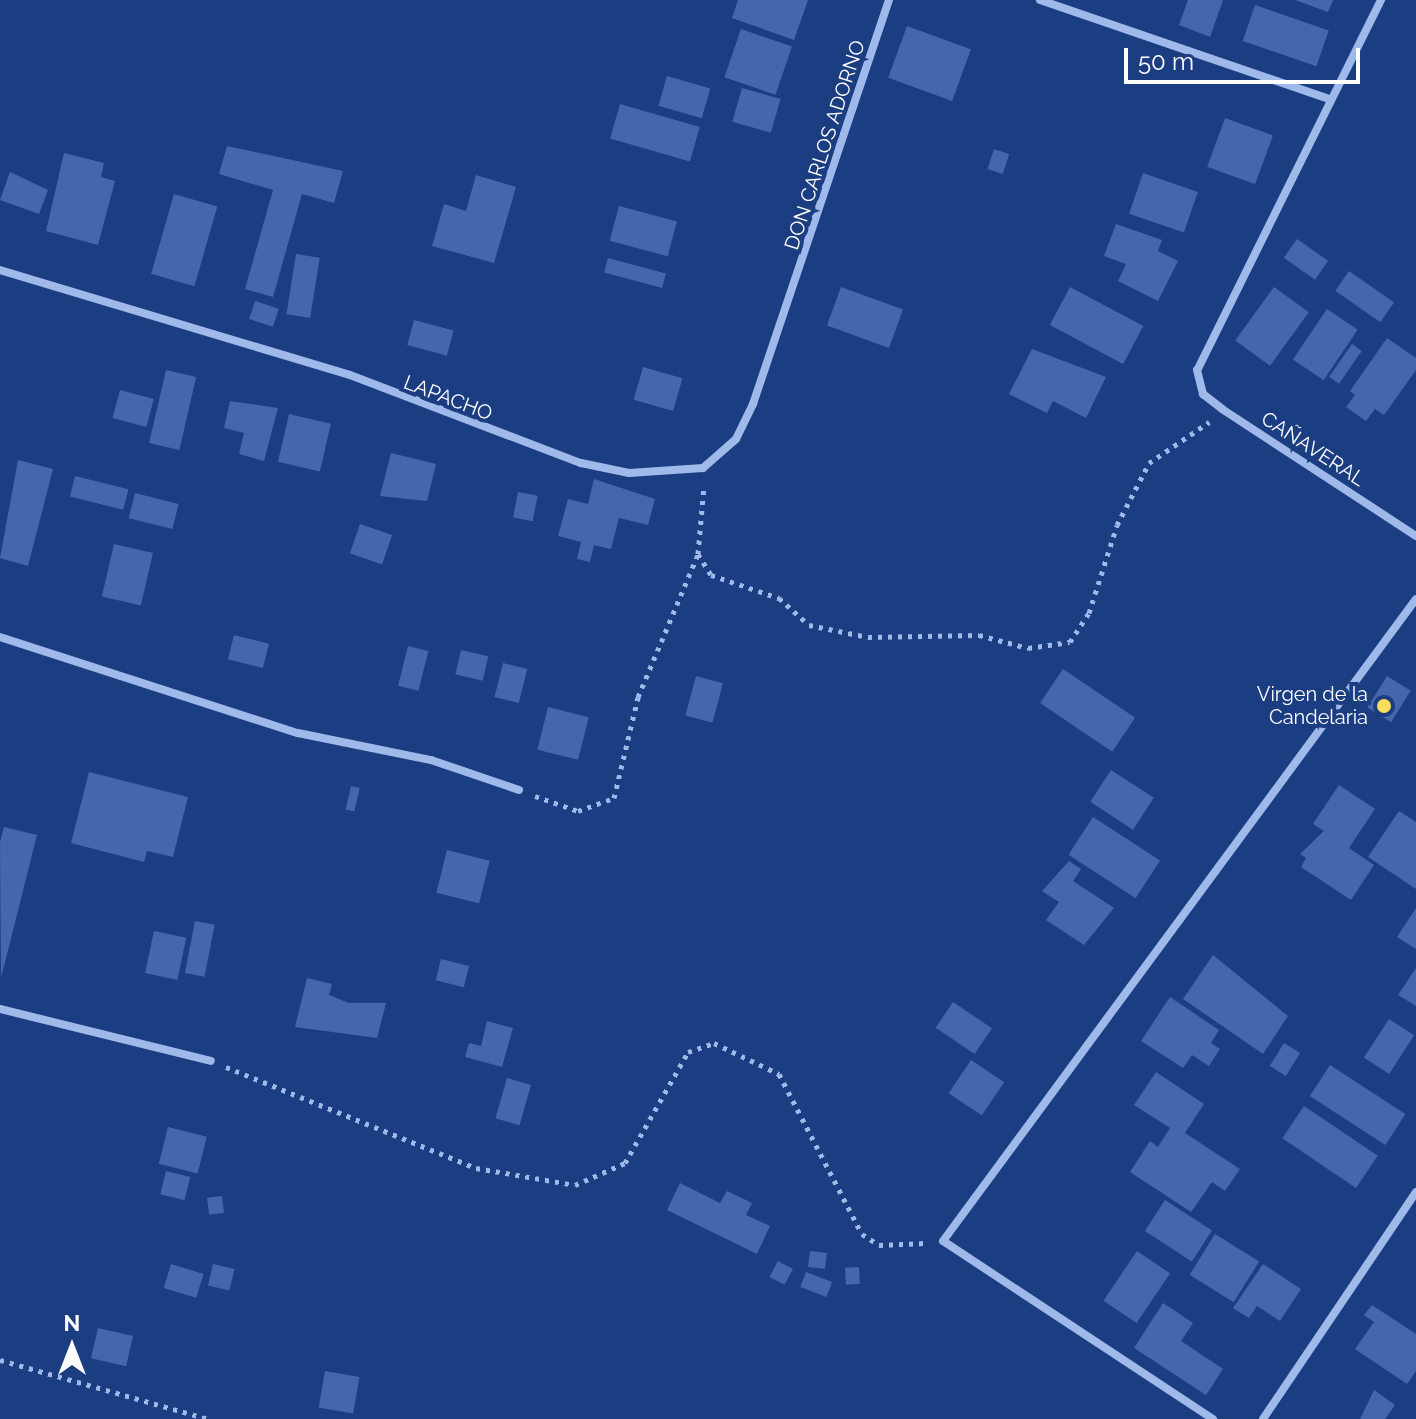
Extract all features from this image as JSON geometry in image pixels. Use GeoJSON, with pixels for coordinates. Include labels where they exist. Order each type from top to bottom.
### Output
{"type":"FeatureCollection","features":[{"type":"Feature","properties":{"kind":"street","name":"DON CARLOS ADORNO"},"geometry":{"type":"LineString","coordinates":[[703,468],[736,439],[790,299],[889,0]]}},
{"type":"Feature","properties":{"kind":"street"},"geometry":{"type":"LineString","coordinates":[[1040,0],[1327,98],[1381,0]]}},
{"type":"Feature","properties":{"kind":"street","name":"CAÑAVERAL"},"geometry":{"type":"LineString","coordinates":[[1327,98],[1201,358],[1198,384],[1222,409],[1416,536]]}},
{"type":"Feature","properties":{"kind":"street","name":"LAPACHO"},"geometry":{"type":"LineString","coordinates":[[0,270],[350,375],[581,463],[629,473],[703,468]]}},
{"type":"Feature","properties":{"kind":"street"},"geometry":{"type":"LineString","coordinates":[[1213,1419],[943,1241],[1416,599]]}},
{"type":"Feature","properties":{"kind":"street"},"geometry":{"type":"LineString","coordinates":[[0,637],[298,733],[431,760],[519,790]]}},
{"type":"Feature","properties":{"kind":"street"},"geometry":{"type":"LineString","coordinates":[[0,1009],[211,1061]]}},
{"type":"Feature","properties":{"kind":"street"},"geometry":{"type":"LineString","coordinates":[[1263,1419],[1416,1192]]}},
{"type":"Feature","properties":{"kind":"path"},"geometry":{"type":"LineString","coordinates":[[698,554],[711,575],[779,598],[809,625],[868,637],[979,635],[1028,648],[1070,642],[1089,613],[1117,525],[1149,463],[1222,409]]}},
{"type":"Feature","properties":{"kind":"path"},"geometry":{"type":"LineString","coordinates":[[519,790],[578,811],[614,798],[638,697],[698,554],[703,468]]}},
{"type":"Feature","properties":{"kind":"path"},"geometry":{"type":"LineString","coordinates":[[211,1061],[476,1168],[575,1185],[625,1163],[688,1052],[714,1043],[779,1074],[862,1234],[901,1247],[943,1241]]}},
{"type":"Feature","properties":{"kind":"path"},"geometry":{"type":"LineString","coordinates":[[0,1360],[209,1419]]}},
{"type":"Feature","properties":{"kind":"building"},"geometry":{"type":"Polygon","coordinates":[[[738,0],[808,0],[794,40],[732,18],[738,0]]]}},
{"type":"Feature","properties":{"kind":"building"},"geometry":{"type":"Polygon","coordinates":[[[1188,0],[1223,0],[1210,37],[1179,25],[1188,0]]]}},
{"type":"Feature","properties":{"kind":"building"},"geometry":{"type":"Polygon","coordinates":[[[1295,0],[1333,0],[1328,12],[1295,0]]]}},
{"type":"Feature","properties":{"kind":"building"},"geometry":{"type":"Polygon","coordinates":[[[1255,5],[1329,30],[1316,66],[1243,41],[1255,5]]]}},
{"type":"Feature","properties":{"kind":"building"},"geometry":{"type":"Polygon","coordinates":[[[907,26],[971,49],[952,101],[888,78],[907,26]]]}},
{"type":"Feature","properties":{"kind":"building"},"geometry":{"type":"Polygon","coordinates":[[[741,29],[792,47],[775,95],[724,77],[741,29]]]}},
{"type":"Feature","properties":{"kind":"building"},"geometry":{"type":"Polygon","coordinates":[[[667,76],[710,88],[702,118],[658,106],[667,76]]]}},
{"type":"Feature","properties":{"kind":"building"},"geometry":{"type":"Polygon","coordinates":[[[742,88],[780,99],[771,133],[732,122],[742,88]]]}},
{"type":"Feature","properties":{"kind":"building"},"geometry":{"type":"Polygon","coordinates":[[[620,104],[700,127],[690,161],[610,139],[620,104]]]}},
{"type":"Feature","properties":{"kind":"building"},"geometry":{"type":"Polygon","coordinates":[[[1225,118],[1273,135],[1255,184],[1207,167],[1225,118]]]}},
{"type":"Feature","properties":{"kind":"building"},"geometry":{"type":"Polygon","coordinates":[[[227,146],[343,171],[334,203],[302,194],[273,297],[245,289],[273,190],[219,174],[227,146]]]}},
{"type":"Feature","properties":{"kind":"building"},"geometry":{"type":"Polygon","coordinates":[[[994,149],[1009,154],[1003,174],[988,169],[994,149]]]}},
{"type":"Feature","properties":{"kind":"building"},"geometry":{"type":"Polygon","coordinates":[[[64,153],[104,163],[101,177],[115,181],[98,245],[46,231],[64,153]]]}},
{"type":"Feature","properties":{"kind":"building"},"geometry":{"type":"Polygon","coordinates":[[[10,172],[48,190],[39,214],[0,200],[10,172]]]}},
{"type":"Feature","properties":{"kind":"building"},"geometry":{"type":"Polygon","coordinates":[[[1143,173],[1198,192],[1184,233],[1129,214],[1143,173]]]}},
{"type":"Feature","properties":{"kind":"building"},"geometry":{"type":"Polygon","coordinates":[[[476,175],[516,187],[494,263],[432,246],[444,204],[466,211],[476,175]]]}},
{"type":"Feature","properties":{"kind":"building"},"geometry":{"type":"Polygon","coordinates":[[[174,194],[217,206],[194,286],[151,274],[174,194]]]}},
{"type":"Feature","properties":{"kind":"building"},"geometry":{"type":"Polygon","coordinates":[[[619,206],[677,222],[668,256],[610,241],[619,206]]]}},
{"type":"Feature","properties":{"kind":"building"},"geometry":{"type":"Polygon","coordinates":[[[1116,224],[1162,240],[1158,251],[1178,261],[1158,301],[1118,281],[1126,264],[1104,256],[1116,224]]]}},
{"type":"Feature","properties":{"kind":"building"},"geometry":{"type":"Polygon","coordinates":[[[1297,239],[1328,261],[1315,280],[1284,258],[1297,239]]]}},
{"type":"Feature","properties":{"kind":"building"},"geometry":{"type":"Polygon","coordinates":[[[296,254],[320,258],[310,318],[286,314],[296,254]]]}},
{"type":"Feature","properties":{"kind":"building"},"geometry":{"type":"Polygon","coordinates":[[[608,258],[666,274],[662,288],[604,272],[608,258]]]}},
{"type":"Feature","properties":{"kind":"building"},"geometry":{"type":"Polygon","coordinates":[[[1349,271],[1394,303],[1380,322],[1335,291],[1349,271]]]}},
{"type":"Feature","properties":{"kind":"building"},"geometry":{"type":"Polygon","coordinates":[[[841,287],[903,310],[889,348],[827,326],[841,287]]]}},
{"type":"Feature","properties":{"kind":"building"},"geometry":{"type":"Polygon","coordinates":[[[1070,287],[1143,326],[1123,364],[1050,325],[1070,287]]]}},
{"type":"Feature","properties":{"kind":"building"},"geometry":{"type":"Polygon","coordinates":[[[1274,287],[1309,312],[1270,366],[1235,340],[1274,287]]]}},
{"type":"Feature","properties":{"kind":"building"},"geometry":{"type":"Polygon","coordinates":[[[255,301],[279,309],[273,327],[249,319],[255,301]]]}},
{"type":"Feature","properties":{"kind":"building"},"geometry":{"type":"Polygon","coordinates":[[[1327,309],[1358,330],[1324,380],[1293,360],[1327,309]]]}},
{"type":"Feature","properties":{"kind":"building"},"geometry":{"type":"Polygon","coordinates":[[[414,320],[454,331],[447,356],[407,345],[414,320]]]}},
{"type":"Feature","properties":{"kind":"building"},"geometry":{"type":"Polygon","coordinates":[[[1387,338],[1416,358],[1416,370],[1384,415],[1375,409],[1366,421],[1346,407],[1355,395],[1350,391],[1387,338]]]}},
{"type":"Feature","properties":{"kind":"building"},"geometry":{"type":"Polygon","coordinates":[[[1352,344],[1362,351],[1339,384],[1329,377],[1352,344]]]}},
{"type":"Feature","properties":{"kind":"building"},"geometry":{"type":"Polygon","coordinates":[[[1032,349],[1106,377],[1086,418],[1053,401],[1047,413],[1009,394],[1032,349]]]}},
{"type":"Feature","properties":{"kind":"building"},"geometry":{"type":"Polygon","coordinates":[[[643,367],[682,378],[673,411],[634,400],[643,367]]]}},
{"type":"Feature","properties":{"kind":"building"},"geometry":{"type":"Polygon","coordinates":[[[166,370],[196,377],[179,450],[149,443],[166,370]]]}},
{"type":"Feature","properties":{"kind":"building"},"geometry":{"type":"Polygon","coordinates":[[[120,390],[154,399],[146,427],[112,418],[120,390]]]}},
{"type":"Feature","properties":{"kind":"building"},"geometry":{"type":"Polygon","coordinates":[[[230,401],[278,408],[264,461],[239,454],[244,433],[224,428],[230,401]]]}},
{"type":"Feature","properties":{"kind":"building"},"geometry":{"type":"Polygon","coordinates":[[[289,414],[331,424],[320,471],[278,462],[289,414]]]}},
{"type":"Feature","properties":{"kind":"building"},"geometry":{"type":"Polygon","coordinates":[[[391,453],[436,464],[427,501],[380,496],[391,453]]]}},
{"type":"Feature","properties":{"kind":"building"},"geometry":{"type":"Polygon","coordinates":[[[18,460],[53,469],[28,566],[0,558],[18,460]]]}},
{"type":"Feature","properties":{"kind":"building"},"geometry":{"type":"Polygon","coordinates":[[[75,476],[128,489],[123,510],[70,496],[75,476]]]}},
{"type":"Feature","properties":{"kind":"building"},"geometry":{"type":"Polygon","coordinates":[[[594,479],[655,499],[648,525],[619,518],[611,549],[594,545],[590,562],[577,559],[581,542],[558,536],[568,499],[588,504],[594,479]]]}},
{"type":"Feature","properties":{"kind":"building"},"geometry":{"type":"Polygon","coordinates":[[[518,492],[538,496],[533,521],[513,518],[518,492]]]}},
{"type":"Feature","properties":{"kind":"building"},"geometry":{"type":"Polygon","coordinates":[[[135,493],[179,504],[172,529],[129,518],[135,493]]]}},
{"type":"Feature","properties":{"kind":"building"},"geometry":{"type":"Polygon","coordinates":[[[360,524],[392,535],[382,564],[350,553],[360,524]]]}},
{"type":"Feature","properties":{"kind":"building"},"geometry":{"type":"Polygon","coordinates":[[[114,544],[153,553],[141,606],[102,597],[114,544]]]}},
{"type":"Feature","properties":{"kind":"building"},"geometry":{"type":"Polygon","coordinates":[[[234,635],[269,644],[263,668],[228,659],[234,635]]]}},
{"type":"Feature","properties":{"kind":"building"},"geometry":{"type":"Polygon","coordinates":[[[408,646],[428,651],[418,691],[398,686],[408,646]]]}},
{"type":"Feature","properties":{"kind":"building"},"geometry":{"type":"Polygon","coordinates":[[[461,650],[488,656],[483,681],[455,674],[461,650]]]}},
{"type":"Feature","properties":{"kind":"building"},"geometry":{"type":"Polygon","coordinates":[[[503,663],[527,669],[519,703],[495,697],[503,663]]]}},
{"type":"Feature","properties":{"kind":"building"},"geometry":{"type":"Polygon","coordinates":[[[1063,669],[1135,718],[1112,752],[1040,703],[1063,669]]]}},
{"type":"Feature","properties":{"kind":"building"},"geometry":{"type":"Polygon","coordinates":[[[696,676],[723,683],[712,723],[685,716],[696,676]]]}},
{"type":"Feature","properties":{"kind":"building"},"geometry":{"type":"Polygon","coordinates":[[[1387,676],[1411,691],[1391,722],[1367,707],[1387,676]]]}},
{"type":"Feature","properties":{"kind":"building"},"geometry":{"type":"Polygon","coordinates":[[[548,707],[589,717],[578,760],[537,750],[548,707]]]}},
{"type":"Feature","properties":{"kind":"building"},"geometry":{"type":"Polygon","coordinates":[[[1111,770],[1154,798],[1133,830],[1090,802],[1111,770]]]}},
{"type":"Feature","properties":{"kind":"building"},"geometry":{"type":"Polygon","coordinates":[[[89,772],[188,797],[173,857],[147,851],[144,862],[71,843],[89,772]]]}},
{"type":"Feature","properties":{"kind":"building"},"geometry":{"type":"Polygon","coordinates":[[[1339,785],[1375,809],[1349,848],[1374,865],[1351,900],[1301,867],[1306,858],[1300,854],[1324,831],[1313,824],[1339,785]]]}},
{"type":"Feature","properties":{"kind":"building"},"geometry":{"type":"Polygon","coordinates":[[[351,786],[360,788],[354,811],[346,809],[351,786]]]}},
{"type":"Feature","properties":{"kind":"building"},"geometry":{"type":"Polygon","coordinates":[[[1399,811],[1416,822],[1416,889],[1368,857],[1399,811]]]}},
{"type":"Feature","properties":{"kind":"building"},"geometry":{"type":"Polygon","coordinates":[[[1093,817],[1160,861],[1136,898],[1068,855],[1093,817]]]}},
{"type":"Feature","properties":{"kind":"building"},"geometry":{"type":"Polygon","coordinates":[[[4,827],[37,835],[1,978],[0,842],[4,827]]]}},
{"type":"Feature","properties":{"kind":"building"},"geometry":{"type":"Polygon","coordinates":[[[447,850],[490,861],[479,903],[436,893],[447,850]]]}},
{"type":"Feature","properties":{"kind":"building"},"geometry":{"type":"Polygon","coordinates":[[[1069,861],[1081,869],[1073,881],[1114,908],[1084,945],[1046,920],[1059,902],[1042,891],[1069,861]]]}},
{"type":"Feature","properties":{"kind":"building"},"geometry":{"type":"Polygon","coordinates":[[[1416,908],[1416,949],[1397,937],[1416,908]]]}},
{"type":"Feature","properties":{"kind":"building"},"geometry":{"type":"Polygon","coordinates":[[[195,921],[215,925],[205,977],[185,973],[195,921]]]}},
{"type":"Feature","properties":{"kind":"building"},"geometry":{"type":"Polygon","coordinates":[[[154,931],[186,938],[177,980],[145,973],[154,931]]]}},
{"type":"Feature","properties":{"kind":"building"},"geometry":{"type":"Polygon","coordinates":[[[1213,955],[1288,1016],[1263,1054],[1183,999],[1213,955]]]}},
{"type":"Feature","properties":{"kind":"building"},"geometry":{"type":"Polygon","coordinates":[[[441,959],[469,966],[464,987],[436,980],[441,959]]]}},
{"type":"Feature","properties":{"kind":"building"},"geometry":{"type":"Polygon","coordinates":[[[1416,968],[1416,1006],[1398,995],[1416,968]]]}},
{"type":"Feature","properties":{"kind":"building"},"geometry":{"type":"Polygon","coordinates":[[[307,978],[332,984],[329,995],[349,1003],[386,1003],[377,1038],[295,1027],[307,978]]]}},
{"type":"Feature","properties":{"kind":"building"},"geometry":{"type":"Polygon","coordinates":[[[1170,997],[1219,1030],[1211,1043],[1220,1049],[1209,1066],[1192,1055],[1183,1068],[1141,1041],[1170,997]]]}},
{"type":"Feature","properties":{"kind":"building"},"geometry":{"type":"Polygon","coordinates":[[[953,1002],[992,1028],[975,1054],[936,1028],[953,1002]]]}},
{"type":"Feature","properties":{"kind":"building"},"geometry":{"type":"Polygon","coordinates":[[[1389,1019],[1414,1035],[1389,1074],[1364,1058],[1389,1019]]]}},
{"type":"Feature","properties":{"kind":"building"},"geometry":{"type":"Polygon","coordinates":[[[487,1021],[513,1028],[502,1067],[465,1057],[469,1043],[481,1046],[487,1021]]]}},
{"type":"Feature","properties":{"kind":"building"},"geometry":{"type":"Polygon","coordinates":[[[1284,1043],[1300,1053],[1286,1076],[1270,1066],[1284,1043]]]}},
{"type":"Feature","properties":{"kind":"building"},"geometry":{"type":"Polygon","coordinates":[[[971,1060],[1004,1082],[982,1116],[949,1093],[971,1060]]]}},
{"type":"Feature","properties":{"kind":"building"},"geometry":{"type":"Polygon","coordinates":[[[1330,1065],[1405,1114],[1385,1145],[1310,1096],[1330,1065]]]}},
{"type":"Feature","properties":{"kind":"building"},"geometry":{"type":"Polygon","coordinates":[[[1156,1072],[1204,1104],[1185,1133],[1240,1169],[1225,1191],[1212,1182],[1191,1212],[1130,1172],[1150,1141],[1158,1147],[1170,1128],[1134,1105],[1156,1072]]]}},
{"type":"Feature","properties":{"kind":"building"},"geometry":{"type":"Polygon","coordinates":[[[507,1078],[531,1085],[519,1125],[495,1118],[507,1078]]]}},
{"type":"Feature","properties":{"kind":"building"},"geometry":{"type":"Polygon","coordinates":[[[1304,1106],[1378,1156],[1356,1188],[1282,1138],[1304,1106]]]}},
{"type":"Feature","properties":{"kind":"building"},"geometry":{"type":"Polygon","coordinates":[[[168,1127],[207,1137],[198,1174],[159,1164],[168,1127]]]}},
{"type":"Feature","properties":{"kind":"building"},"geometry":{"type":"Polygon","coordinates":[[[166,1171],[190,1177],[184,1200],[160,1194],[166,1171]]]}},
{"type":"Feature","properties":{"kind":"building"},"geometry":{"type":"Polygon","coordinates":[[[680,1183],[720,1203],[727,1191],[752,1203],[746,1215],[770,1226],[757,1254],[667,1210],[680,1183]]]}},
{"type":"Feature","properties":{"kind":"building"},"geometry":{"type":"Polygon","coordinates":[[[222,1196],[224,1213],[209,1215],[207,1198],[222,1196]]]}},
{"type":"Feature","properties":{"kind":"building"},"geometry":{"type":"Polygon","coordinates":[[[1165,1200],[1212,1230],[1192,1262],[1145,1231],[1165,1200]]]}},
{"type":"Feature","properties":{"kind":"building"},"geometry":{"type":"Polygon","coordinates":[[[1215,1234],[1259,1262],[1234,1302],[1190,1275],[1215,1234]]]}},
{"type":"Feature","properties":{"kind":"building"},"geometry":{"type":"Polygon","coordinates":[[[810,1251],[827,1253],[825,1269],[808,1267],[810,1251]]]}},
{"type":"Feature","properties":{"kind":"building"},"geometry":{"type":"Polygon","coordinates":[[[1137,1251],[1170,1273],[1137,1323],[1103,1301],[1137,1251]]]}},
{"type":"Feature","properties":{"kind":"building"},"geometry":{"type":"Polygon","coordinates":[[[778,1261],[793,1269],[785,1285],[770,1277],[778,1261]]]}},
{"type":"Feature","properties":{"kind":"building"},"geometry":{"type":"Polygon","coordinates":[[[171,1264],[204,1274],[196,1298],[164,1288],[171,1264]]]}},
{"type":"Feature","properties":{"kind":"building"},"geometry":{"type":"Polygon","coordinates":[[[213,1264],[234,1269],[229,1290],[208,1285],[213,1264]]]}},
{"type":"Feature","properties":{"kind":"building"},"geometry":{"type":"Polygon","coordinates":[[[1263,1264],[1301,1289],[1280,1321],[1257,1306],[1249,1318],[1233,1308],[1263,1264]]]}},
{"type":"Feature","properties":{"kind":"building"},"geometry":{"type":"Polygon","coordinates":[[[859,1267],[860,1284],[846,1285],[845,1268],[859,1267]]]}},
{"type":"Feature","properties":{"kind":"building"},"geometry":{"type":"Polygon","coordinates":[[[806,1272],[832,1282],[826,1297],[800,1287],[806,1272]]]}},
{"type":"Feature","properties":{"kind":"building"},"geometry":{"type":"Polygon","coordinates":[[[1163,1303],[1193,1323],[1181,1341],[1223,1369],[1206,1395],[1134,1348],[1163,1303]]]}},
{"type":"Feature","properties":{"kind":"building"},"geometry":{"type":"Polygon","coordinates":[[[1372,1305],[1416,1334],[1416,1371],[1407,1384],[1355,1349],[1374,1322],[1364,1315],[1372,1305]]]}},
{"type":"Feature","properties":{"kind":"building"},"geometry":{"type":"Polygon","coordinates":[[[98,1328],[133,1336],[126,1366],[91,1358],[98,1328]]]}},
{"type":"Feature","properties":{"kind":"building"},"geometry":{"type":"Polygon","coordinates":[[[325,1371],[359,1377],[353,1414],[319,1407],[325,1371]]]}},
{"type":"Feature","properties":{"kind":"building"},"geometry":{"type":"Polygon","coordinates":[[[1374,1390],[1395,1405],[1385,1419],[1360,1419],[1374,1390]]]}},
{"type":"Feature","properties":{"kind":"place","name":"Virgen de la Candelaria"},"geometry":{"type":"Point","coordinates":[1384,706]}}]}
